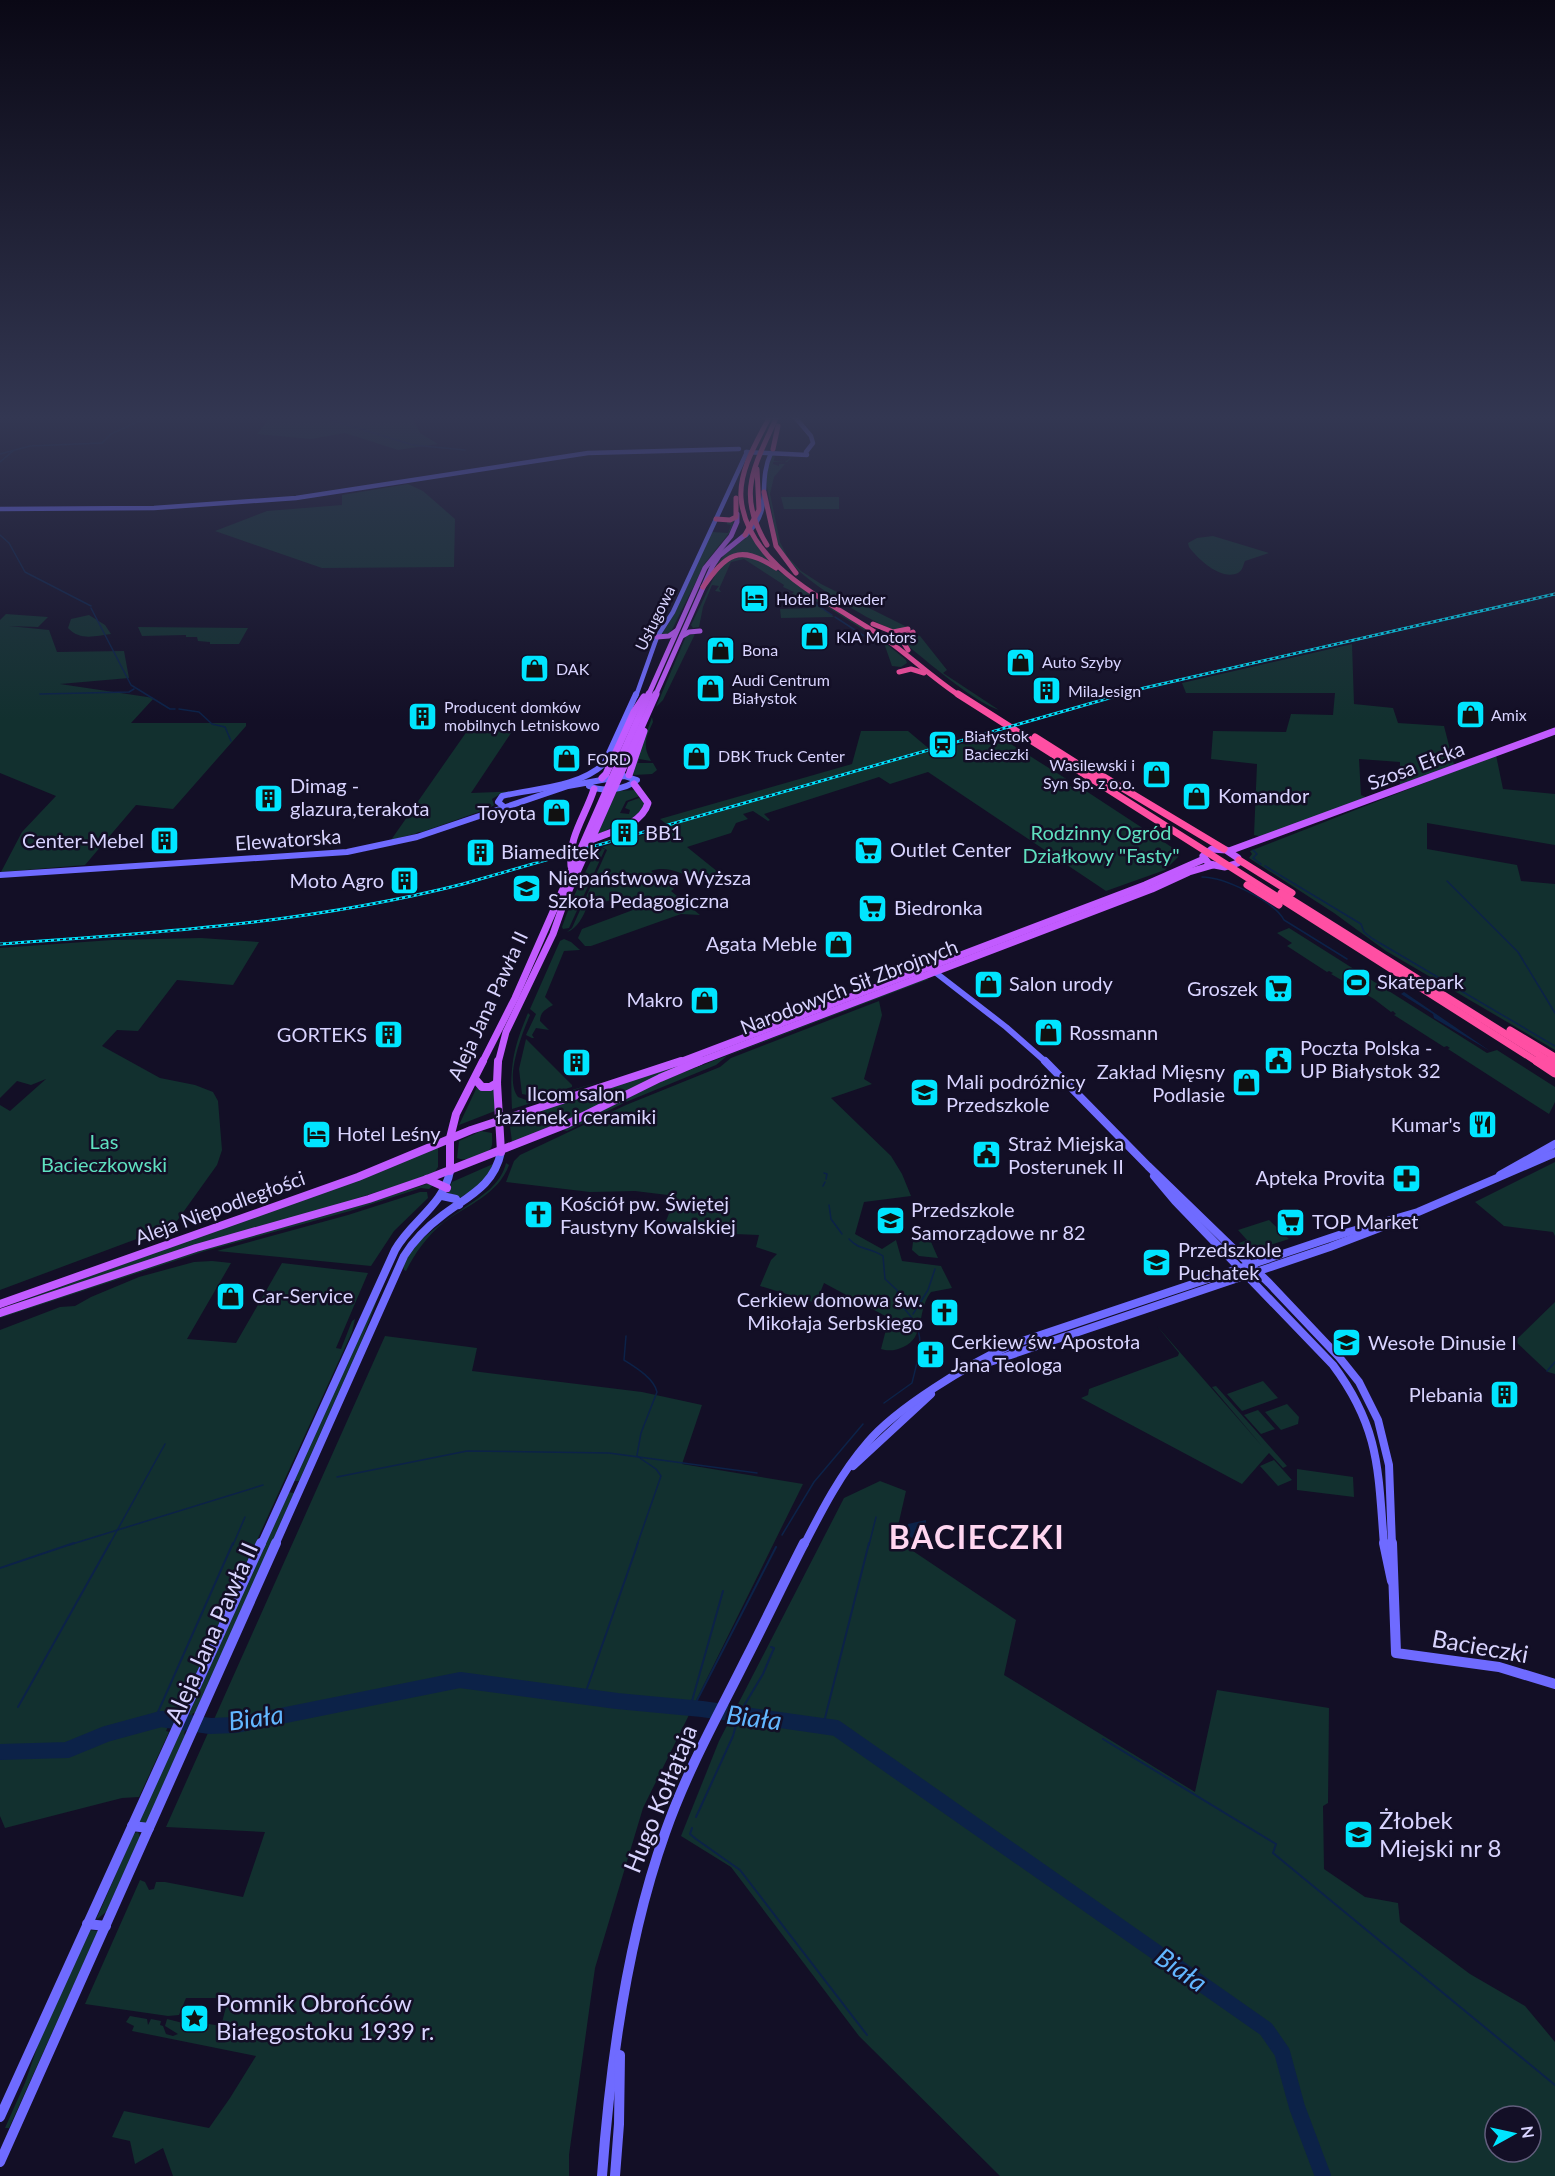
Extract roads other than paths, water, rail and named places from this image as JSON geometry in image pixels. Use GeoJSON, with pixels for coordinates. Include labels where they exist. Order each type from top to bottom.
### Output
{"type":"FeatureCollection","features":[{"type":"Feature","properties":{"kind":"highway"},"geometry":{"type":"LineString","coordinates":[[716,519],[734,518]]}},
{"type":"Feature","properties":{"kind":"highway"},"geometry":{"type":"LineString","coordinates":[[745,518],[764,550],[796,576],[994,715]]}},
{"type":"Feature","properties":{"kind":"highway"},"geometry":{"type":"LineString","coordinates":[[751,518],[767,545],[796,576]]}},
{"type":"Feature","properties":{"kind":"highway"},"geometry":{"type":"LineString","coordinates":[[745,535],[758,518]]}},
{"type":"Feature","properties":{"kind":"highway"},"geometry":{"type":"LineString","coordinates":[[770,518],[776,546],[796,576]]}},
{"type":"Feature","properties":{"kind":"highway"},"geometry":{"type":"LineString","coordinates":[[703,587],[720,563],[739,556],[760,558],[796,576],[873,624],[890,632],[911,630],[900,637],[909,663],[906,667],[897,670],[916,670],[934,678],[1374,955],[1453,1009],[1555,1073]]}},
{"type":"Feature","properties":{"kind":"highway"},"geometry":{"type":"LineString","coordinates":[[873,624],[934,678]]}},
{"type":"Feature","properties":{"kind":"highway"},"geometry":{"type":"LineString","coordinates":[[1077,767],[1111,781],[1227,850]]}},
{"type":"Feature","properties":{"kind":"highway"},"geometry":{"type":"LineString","coordinates":[[1077,767],[1098,789],[1203,857]]}},
{"type":"Feature","properties":{"kind":"highway"},"geometry":{"type":"LineString","coordinates":[[1238,858],[1334,921],[1374,955]]}},
{"type":"Feature","properties":{"kind":"highway"},"geometry":{"type":"LineString","coordinates":[[1216,866],[1321,930],[1374,955],[1555,1057]]}},
{"type":"Feature","properties":{"kind":"highway"},"geometry":{"type":"LineString","coordinates":[[1431,987],[1555,1065]]}},
{"type":"Feature","properties":{"kind":"highway"},"geometry":{"type":"LineString","coordinates":[[1453,1009],[1482,1033],[1555,1080]]}},
{"type":"Feature","properties":{"kind":"main road"},"geometry":{"type":"LineString","coordinates":[[638,725],[651,689],[709,560],[734,531],[737,518]]}},
{"type":"Feature","properties":{"kind":"main road"},"geometry":{"type":"LineString","coordinates":[[638,725],[648,711],[716,560],[745,535]]}},
{"type":"Feature","properties":{"kind":"main road"},"geometry":{"type":"LineString","coordinates":[[681,637],[689,632],[700,631],[690,628],[688,622]]}},
{"type":"Feature","properties":{"kind":"main road"},"geometry":{"type":"LineString","coordinates":[[657,637],[669,636],[677,630]]}},
{"type":"Feature","properties":{"kind":"main road"},"geometry":{"type":"LineString","coordinates":[[657,637],[667,641],[670,647]]}},
{"type":"Feature","properties":{"kind":"main road"},"geometry":{"type":"LineString","coordinates":[[602,778],[606,774],[634,712],[651,689]]}},
{"type":"Feature","properties":{"kind":"main road"},"geometry":{"type":"LineString","coordinates":[[629,775],[646,726],[648,711]]}},
{"type":"Feature","properties":{"kind":"main road","name":"Aleja Jana Pawła II"},"geometry":{"type":"LineString","coordinates":[[450,1171],[450,1138],[456,1114],[476,1079],[542,933],[571,866],[573,856],[606,796],[638,725]]}},
{"type":"Feature","properties":{"kind":"main road","name":"Szosa Ełcka"},"geometry":{"type":"LineString","coordinates":[[1216,866],[1234,865],[1245,850],[1288,831],[1555,731]]}},
{"type":"Feature","properties":{"kind":"main road"},"geometry":{"type":"LineString","coordinates":[[590,841],[645,814],[648,803],[634,784]]}},
{"type":"Feature","properties":{"kind":"main road"},"geometry":{"type":"LineString","coordinates":[[573,856],[574,834],[590,786]]}},
{"type":"Feature","properties":{"kind":"main road","name":"Aleja Jana Pawła II"},"geometry":{"type":"LineString","coordinates":[[501,1152],[497,1083],[498,1060],[506,1032],[553,934],[606,796]]}},
{"type":"Feature","properties":{"kind":"main road","name":"Szosa Ełcka"},"geometry":{"type":"LineString","coordinates":[[1203,857],[1212,849],[1227,850],[1263,842]]}},
{"type":"Feature","properties":{"kind":"main road"},"geometry":{"type":"LineString","coordinates":[[1227,850],[1238,858]]}},
{"type":"Feature","properties":{"kind":"main road"},"geometry":{"type":"LineString","coordinates":[[1203,857],[1216,866]]}},
{"type":"Feature","properties":{"kind":"main road","name":"Narodowych Sił Zbrojnych"},"geometry":{"type":"LineString","coordinates":[[1149,887],[1203,857]]}},
{"type":"Feature","properties":{"kind":"main road","name":"Narodowych Sił Zbrojnych"},"geometry":{"type":"LineString","coordinates":[[450,1171],[501,1152],[595,1111],[676,1071],[931,969],[1189,872],[1216,866]]}},
{"type":"Feature","properties":{"kind":"main road"},"geometry":{"type":"LineString","coordinates":[[542,933],[553,934]]}},
{"type":"Feature","properties":{"kind":"main road","name":"Narodowych Sił Zbrojnych"},"geometry":{"type":"LineString","coordinates":[[450,1138],[674,1064],[894,984]]}},
{"type":"Feature","properties":{"kind":"main road"},"geometry":{"type":"LineString","coordinates":[[476,1079],[482,1087],[490,1087],[497,1083]]}},
{"type":"Feature","properties":{"kind":"main road","name":"Aleja Niepodległości"},"geometry":{"type":"LineString","coordinates":[[0,1304],[358,1177],[450,1138]]}},
{"type":"Feature","properties":{"kind":"main road","name":"Aleja Niepodległości"},"geometry":{"type":"LineString","coordinates":[[0,1312],[196,1248],[369,1199],[450,1171]]}},
{"type":"Feature","properties":{"kind":"main road"},"geometry":{"type":"LineString","coordinates":[[427,1179],[447,1188]]}},
{"type":"Feature","properties":{"kind":"street","name":"Usługowa"},"geometry":{"type":"LineString","coordinates":[[503,806],[498,800],[504,795],[535,790],[591,774],[599,769],[638,692],[657,637],[673,612],[716,519]]}},
{"type":"Feature","properties":{"kind":"street"},"geometry":{"type":"LineString","coordinates":[[590,786],[602,778],[629,775],[636,778],[634,784]]}},
{"type":"Feature","properties":{"kind":"street","name":"Elewatorska"},"geometry":{"type":"LineString","coordinates":[[0,875],[356,851],[417,837],[503,806],[569,787],[590,786],[601,790],[634,784]]}},
{"type":"Feature","properties":{"kind":"street"},"geometry":{"type":"LineString","coordinates":[[931,969],[1049,1065],[1258,1273],[1339,1357],[1362,1387],[1378,1420],[1390,1472],[1394,1548],[1392,1581]]}},
{"type":"Feature","properties":{"kind":"street","name":"Hugo Kołłątaja"},"geometry":{"type":"LineString","coordinates":[[1493,1180],[1555,1144]]}},
{"type":"Feature","properties":{"kind":"street","name":"Aleja Jana Pawła II"},"geometry":{"type":"LineString","coordinates":[[1,2157],[404,1256],[430,1225],[478,1192],[492,1178],[500,1162],[501,1152]]}},
{"type":"Feature","properties":{"kind":"street","name":"Hugo Kołłątaja"},"geometry":{"type":"LineString","coordinates":[[969,1368],[983,1366],[1074,1333],[1258,1273],[1406,1219],[1555,1153]]}},
{"type":"Feature","properties":{"kind":"street"},"geometry":{"type":"LineString","coordinates":[[1148,1166],[1174,1201],[1333,1365],[1364,1411],[1377,1450],[1384,1547],[1392,1581]]}},
{"type":"Feature","properties":{"kind":"street","name":"Aleja Jana Pawła II"},"geometry":{"type":"LineString","coordinates":[[0,2117],[285,1486],[399,1243],[412,1226],[442,1196],[447,1188],[450,1171]]}},
{"type":"Feature","properties":{"kind":"street"},"geometry":{"type":"LineString","coordinates":[[442,1196],[456,1199],[459,1204]]}},
{"type":"Feature","properties":{"kind":"street","name":"Hugo Kołłątaja"},"geometry":{"type":"LineString","coordinates":[[602,2176],[609,2100],[628,1970],[644,1898],[666,1832],[716,1719],[806,1538],[836,1487],[851,1467],[935,1389],[990,1353],[1027,1338],[1382,1221],[1418,1212]]}},
{"type":"Feature","properties":{"kind":"street"},"geometry":{"type":"LineString","coordinates":[[285,1486],[300,1488]]}},
{"type":"Feature","properties":{"kind":"street","name":"Bacieczki"},"geometry":{"type":"LineString","coordinates":[[1392,1581],[1396,1653],[1495,1668],[1537,1677],[1555,1684]]}},
{"type":"Feature","properties":{"kind":"street"},"geometry":{"type":"LineString","coordinates":[[132,1826],[149,1828]]}},
{"type":"Feature","properties":{"kind":"street"},"geometry":{"type":"LineString","coordinates":[[87,1923],[106,1926]]}},
{"type":"Feature","properties":{"kind":"street","name":"Hugo Kołłątaja"},"geometry":{"type":"LineString","coordinates":[[615,2176],[620,2101],[619,2034]]}},
{"type":"Feature","properties":{"kind":"water"},"geometry":{"type":"Polygon","coordinates":[[[1404,992],[1490,1051],[1434,1018],[1433,1014],[1401,994],[1404,992]]]}},
{"type":"Feature","properties":{"kind":"water"},"geometry":{"type":"Polygon","coordinates":[[[926,1520],[926,1543],[922,1547],[905,1532],[908,1524],[926,1520]]]}},
{"type":"Feature","properties":{"kind":"waterway"},"geometry":{"type":"LineString","coordinates":[[0,535],[9,543],[25,572],[91,606]]}},
{"type":"Feature","properties":{"kind":"waterway"},"geometry":{"type":"LineString","coordinates":[[814,603],[832,615]]}},
{"type":"Feature","properties":{"kind":"waterway"},"geometry":{"type":"LineString","coordinates":[[91,608],[131,685],[170,709],[175,709]]}},
{"type":"Feature","properties":{"kind":"waterway"},"geometry":{"type":"LineString","coordinates":[[835,617],[875,643]]}},
{"type":"Feature","properties":{"kind":"waterway"},"geometry":{"type":"LineString","coordinates":[[40,694],[129,692],[134,689]]}},
{"type":"Feature","properties":{"kind":"waterway"},"geometry":{"type":"LineString","coordinates":[[179,709],[199,712],[212,724],[225,727],[231,741]]}},
{"type":"Feature","properties":{"kind":"waterway"},"geometry":{"type":"LineString","coordinates":[[1243,843],[1253,839]]}},
{"type":"Feature","properties":{"kind":"waterway"},"geometry":{"type":"LineString","coordinates":[[1253,850],[1257,854],[1253,858],[1261,864]]}},
{"type":"Feature","properties":{"kind":"waterway"},"geometry":{"type":"LineString","coordinates":[[1265,866],[1361,924],[1364,932],[1373,939],[1555,1046]]}},
{"type":"Feature","properties":{"kind":"waterway"},"geometry":{"type":"LineString","coordinates":[[1202,877],[1223,881],[1248,891],[1270,905],[1284,920],[1347,959]]}},
{"type":"Feature","properties":{"kind":"waterway"},"geometry":{"type":"LineString","coordinates":[[1447,881],[1518,952],[1555,1013]]}},
{"type":"Feature","properties":{"kind":"waterway"},"geometry":{"type":"LineString","coordinates":[[824,1173],[827,1174],[826,1179]]}},
{"type":"Feature","properties":{"kind":"waterway"},"geometry":{"type":"LineString","coordinates":[[823,1186],[825,1182]]}},
{"type":"Feature","properties":{"kind":"waterway"},"geometry":{"type":"LineString","coordinates":[[829,1205],[831,1219],[842,1234]]}},
{"type":"Feature","properties":{"kind":"waterway"},"geometry":{"type":"LineString","coordinates":[[849,1239],[883,1256],[885,1279],[897,1290],[899,1304],[909,1313],[915,1323],[920,1340],[912,1383],[884,1403]]}},
{"type":"Feature","properties":{"kind":"waterway"},"geometry":{"type":"LineString","coordinates":[[913,1314],[928,1290],[935,1269]]}},
{"type":"Feature","properties":{"kind":"waterway"},"geometry":{"type":"LineString","coordinates":[[626,1336],[624,1360],[648,1378],[657,1392],[641,1433],[637,1455]]}},
{"type":"Feature","properties":{"kind":"waterway"},"geometry":{"type":"LineString","coordinates":[[1547,1371],[1555,1362]]}},
{"type":"Feature","properties":{"kind":"waterway"},"geometry":{"type":"LineString","coordinates":[[782,1535],[814,1482],[863,1424]]}},
{"type":"Feature","properties":{"kind":"waterway"},"geometry":{"type":"LineString","coordinates":[[117,1530],[165,1444]]}},
{"type":"Feature","properties":{"kind":"waterway"},"geometry":{"type":"LineString","coordinates":[[337,1477],[467,1451],[609,1453],[638,1457]]}},
{"type":"Feature","properties":{"kind":"waterway"},"geometry":{"type":"LineString","coordinates":[[637,1545],[661,1476],[656,1469],[638,1457]]}},
{"type":"Feature","properties":{"kind":"waterway"},"geometry":{"type":"LineString","coordinates":[[638,1457],[757,1473]]}},
{"type":"Feature","properties":{"kind":"waterway"},"geometry":{"type":"LineString","coordinates":[[117,1530],[263,1485]]}},
{"type":"Feature","properties":{"kind":"waterway"},"geometry":{"type":"LineString","coordinates":[[233,1545],[245,1517]]}},
{"type":"Feature","properties":{"kind":"waterway"},"geometry":{"type":"LineString","coordinates":[[869,1545],[876,1517]]}},
{"type":"Feature","properties":{"kind":"waterway"},"geometry":{"type":"LineString","coordinates":[[69,1545],[117,1530]]}},
{"type":"Feature","properties":{"kind":"waterway"},"geometry":{"type":"LineString","coordinates":[[109,1545],[117,1530]]}},
{"type":"Feature","properties":{"kind":"waterway"},"geometry":{"type":"LineString","coordinates":[[0,1568],[74,1543]]}},
{"type":"Feature","properties":{"kind":"waterway"},"geometry":{"type":"LineString","coordinates":[[18,1707],[110,1543]]}},
{"type":"Feature","properties":{"kind":"waterway"},"geometry":{"type":"LineString","coordinates":[[154,1721],[233,1543]]}},
{"type":"Feature","properties":{"kind":"waterway"},"geometry":{"type":"LineString","coordinates":[[584,1697],[638,1543]]}},
{"type":"Feature","properties":{"kind":"waterway"},"geometry":{"type":"LineString","coordinates":[[823,1726],[869,1543]]}},
{"type":"Feature","properties":{"kind":"waterway"},"geometry":{"type":"LineString","coordinates":[[693,1708],[776,1547]]}},
{"type":"Feature","properties":{"kind":"waterway"},"geometry":{"type":"LineString","coordinates":[[690,1708],[723,1591]]}},
{"type":"Feature","properties":{"kind":"waterway"},"geometry":{"type":"LineString","coordinates":[[696,1817],[733,1736],[739,1714],[763,1674],[774,1648],[771,1647]]}},
{"type":"Feature","properties":{"kind":"waterway","name":"Biała"},"geometry":{"type":"LineString","coordinates":[[0,1752],[67,1750],[106,1734],[161,1719],[210,1726],[236,1725],[460,1680],[617,1701],[702,1709],[836,1728],[1266,2029],[1282,2052],[1297,2107],[1323,2176]]}},
{"type":"Feature","properties":{"kind":"waterway"},"geometry":{"type":"LineString","coordinates":[[1103,1739],[1276,1844],[1273,1853],[1555,2085]]}},
{"type":"Feature","properties":{"kind":"waterway"},"geometry":{"type":"LineString","coordinates":[[692,1828],[690,1834],[740,1870],[867,2035]]}},
{"type":"Feature","properties":{"kind":"railway"},"geometry":{"type":"LineString","coordinates":[[0,944],[233,924],[291,917],[406,897],[463,884],[1144,688],[1555,594]]}},
{"type":"Feature","properties":{"kind":"place","name":"Hotel Belweder"},"geometry":{"type":"Point","coordinates":[755,599]}},
{"type":"Feature","properties":{"kind":"place","name":"KIA Motors"},"geometry":{"type":"Point","coordinates":[815,637]}},
{"type":"Feature","properties":{"kind":"place","name":"Bona"},"geometry":{"type":"Point","coordinates":[721,650]}},
{"type":"Feature","properties":{"kind":"place","name":"Auto Szyby"},"geometry":{"type":"Point","coordinates":[1021,662]}},
{"type":"Feature","properties":{"kind":"place","name":"DAK"},"geometry":{"type":"Point","coordinates":[535,669]}},
{"type":"Feature","properties":{"kind":"place","name":"Audi Centrum Białystok"},"geometry":{"type":"Point","coordinates":[711,689]}},
{"type":"Feature","properties":{"kind":"place","name":"MilaJesign"},"geometry":{"type":"Point","coordinates":[1047,691]}},
{"type":"Feature","properties":{"kind":"place","name":"Amix"},"geometry":{"type":"Point","coordinates":[1470,715]}},
{"type":"Feature","properties":{"kind":"place","name":"Producent domków mobilnych Letniskowo"},"geometry":{"type":"Point","coordinates":[423,716]}},
{"type":"Feature","properties":{"kind":"place","name":"Białystok Bacieczki"},"geometry":{"type":"Point","coordinates":[943,745]}},
{"type":"Feature","properties":{"kind":"place","name":"DBK Truck Center"},"geometry":{"type":"Point","coordinates":[697,756]}},
{"type":"Feature","properties":{"kind":"place","name":"FORD"},"geometry":{"type":"Point","coordinates":[566,759]}},
{"type":"Feature","properties":{"kind":"place","name":"Wasilewski i Syn Sp. z o.o."},"geometry":{"type":"Point","coordinates":[1156,774]}},
{"type":"Feature","properties":{"kind":"place","name":"Komandor"},"geometry":{"type":"Point","coordinates":[1197,796]}},
{"type":"Feature","properties":{"kind":"place","name":"Dimag - glazura,terakota"},"geometry":{"type":"Point","coordinates":[269,798]}},
{"type":"Feature","properties":{"kind":"place","name":"Toyota"},"geometry":{"type":"Point","coordinates":[557,813]}},
{"type":"Feature","properties":{"kind":"place","name":"BB1"},"geometry":{"type":"Point","coordinates":[624,833]}},
{"type":"Feature","properties":{"kind":"place","name":"Center-Mebel"},"geometry":{"type":"Point","coordinates":[165,841]}},
{"type":"Feature","properties":{"kind":"place","name":"Outlet Center"},"geometry":{"type":"Point","coordinates":[869,850]}},
{"type":"Feature","properties":{"kind":"place","name":"Biameditek"},"geometry":{"type":"Point","coordinates":[480,852]}},
{"type":"Feature","properties":{"kind":"place","name":"Moto Agro"},"geometry":{"type":"Point","coordinates":[405,881]}},
{"type":"Feature","properties":{"kind":"place","name":"Niepaństwowa Wyższa Szkoła Pedagogiczna"},"geometry":{"type":"Point","coordinates":[527,889]}},
{"type":"Feature","properties":{"kind":"place","name":"Biedronka"},"geometry":{"type":"Point","coordinates":[873,908]}},
{"type":"Feature","properties":{"kind":"place","name":"Agata Meble"},"geometry":{"type":"Point","coordinates":[838,944]}},
{"type":"Feature","properties":{"kind":"place","name":"Skatepark"},"geometry":{"type":"Point","coordinates":[1356,982]}},
{"type":"Feature","properties":{"kind":"place","name":"Salon urody"},"geometry":{"type":"Point","coordinates":[988,984]}},
{"type":"Feature","properties":{"kind":"place","name":"Groszek"},"geometry":{"type":"Point","coordinates":[1279,989]}},
{"type":"Feature","properties":{"kind":"place","name":"Makro"},"geometry":{"type":"Point","coordinates":[704,1000]}},
{"type":"Feature","properties":{"kind":"place","name":"Rossmann"},"geometry":{"type":"Point","coordinates":[1048,1033]}},
{"type":"Feature","properties":{"kind":"place","name":"GORTEKS"},"geometry":{"type":"Point","coordinates":[388,1035]}},
{"type":"Feature","properties":{"kind":"place","name":"Poczta Polska - UP Białystok 32"},"geometry":{"type":"Point","coordinates":[1279,1060]}},
{"type":"Feature","properties":{"kind":"place","name":"Ilcom salon łazienek i ceramiki"},"geometry":{"type":"Point","coordinates":[576,1063]}},
{"type":"Feature","properties":{"kind":"place","name":"Zakład Mięsny Podlasie"},"geometry":{"type":"Point","coordinates":[1246,1083]}},
{"type":"Feature","properties":{"kind":"place","name":"Mali podróżnicy Przedszkole"},"geometry":{"type":"Point","coordinates":[925,1093]}},
{"type":"Feature","properties":{"kind":"place","name":"Kumar's"},"geometry":{"type":"Point","coordinates":[1482,1125]}},
{"type":"Feature","properties":{"kind":"place","name":"Hotel Leśny"},"geometry":{"type":"Point","coordinates":[316,1134]}},
{"type":"Feature","properties":{"kind":"place","name":"Straż Miejska Posterunek II"},"geometry":{"type":"Point","coordinates":[987,1155]}},
{"type":"Feature","properties":{"kind":"place","name":"Apteka Provita"},"geometry":{"type":"Point","coordinates":[1406,1178]}},
{"type":"Feature","properties":{"kind":"place","name":"Kościół pw. Świętej Faustyny Kowalskiej"},"geometry":{"type":"Point","coordinates":[539,1215]}},
{"type":"Feature","properties":{"kind":"place","name":"Przedszkole Samorządowe nr 82"},"geometry":{"type":"Point","coordinates":[890,1221]}},
{"type":"Feature","properties":{"kind":"place","name":"TOP Market"},"geometry":{"type":"Point","coordinates":[1291,1222]}},
{"type":"Feature","properties":{"kind":"place","name":"Przedszkole Puchatek"},"geometry":{"type":"Point","coordinates":[1157,1262]}},
{"type":"Feature","properties":{"kind":"place","name":"Car-Service"},"geometry":{"type":"Point","coordinates":[231,1296]}},
{"type":"Feature","properties":{"kind":"place","name":"Cerkiew domowa św. Mikołaja Serbskiego"},"geometry":{"type":"Point","coordinates":[944,1312]}},
{"type":"Feature","properties":{"kind":"place","name":"Wesołe Dinusie I"},"geometry":{"type":"Point","coordinates":[1347,1343]}},
{"type":"Feature","properties":{"kind":"place","name":"Cerkiew św. Apostoła Jana Teologa"},"geometry":{"type":"Point","coordinates":[930,1354]}},
{"type":"Feature","properties":{"kind":"place","name":"Plebania"},"geometry":{"type":"Point","coordinates":[1504,1395]}},
{"type":"Feature","properties":{"kind":"place","name":"Żłobek Miejski nr 8"},"geometry":{"type":"Point","coordinates":[1358,1835]}},
{"type":"Feature","properties":{"kind":"place","name":"Pomnik Obrońców Białegostoku 1939 r."},"geometry":{"type":"Point","coordinates":[195,2018]}},
{"type":"Feature","properties":{"kind":"district","name":"BACIECZKI"},"geometry":{"type":"Point","coordinates":[977,1538]}},
{"type":"Feature","properties":{"kind":"park label","name":"Rodzinny Ogród Działkowy \"Fasty\""},"geometry":{"type":"Point","coordinates":[1101,844]}},
{"type":"Feature","properties":{"kind":"park label","name":"Las Bacieczkowski"},"geometry":{"type":"Point","coordinates":[104,1154]}}]}
